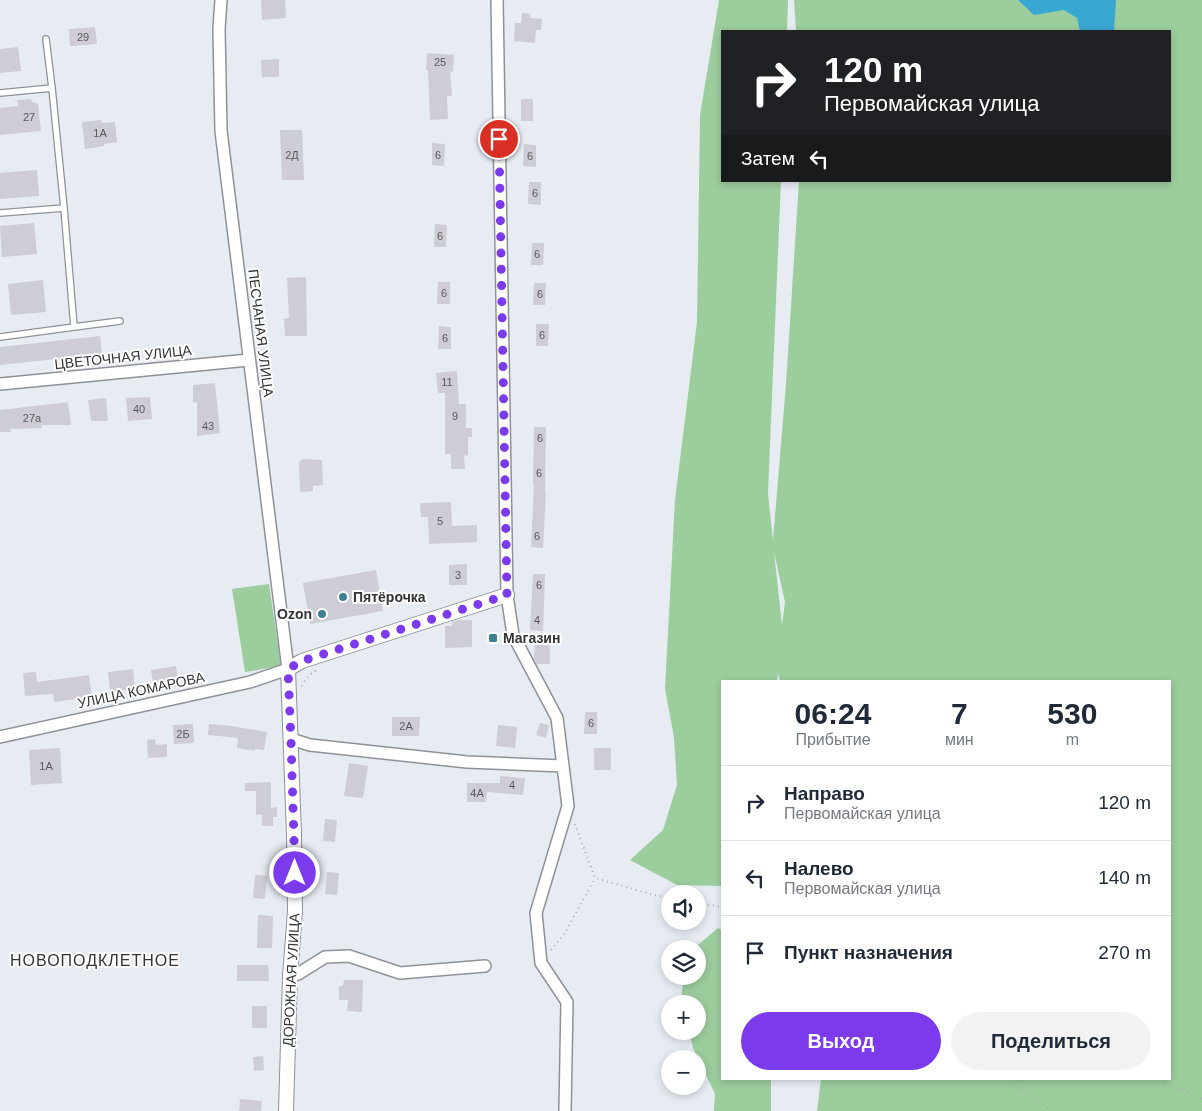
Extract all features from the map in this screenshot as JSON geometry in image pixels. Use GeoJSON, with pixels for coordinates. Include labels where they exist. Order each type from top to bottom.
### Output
{"type":"FeatureCollection","features":[{"type":"Feature","properties":{"kind":"street","name":"ПЕСЧАНАЯ УЛИЦА"},"geometry":{"type":"LineString","coordinates":[[220,0],[221,131],[288,669]]}},
{"type":"Feature","properties":{"kind":"street"},"geometry":{"type":"LineString","coordinates":[[497,0],[507,595],[513,635],[557,718],[568,806],[536,913],[542,963],[567,1002],[565,1111]]}},
{"type":"Feature","properties":{"kind":"street","name":"ЦВЕТОЧНАЯ УЛИЦА"},"geometry":{"type":"LineString","coordinates":[[0,384],[249,360]]}},
{"type":"Feature","properties":{"kind":"street"},"geometry":{"type":"LineString","coordinates":[[288,669],[302,661],[507,595]]}},
{"type":"Feature","properties":{"kind":"street","name":"УЛИЦА КОМАРОВА"},"geometry":{"type":"LineString","coordinates":[[0,743],[0,737],[250,682],[288,669]]}},
{"type":"Feature","properties":{"kind":"street","name":"ДОРОЖНАЯ УЛИЦА"},"geometry":{"type":"LineString","coordinates":[[286,1111],[290,976],[295,911],[288,669]]}},
{"type":"Feature","properties":{"kind":"street"},"geometry":{"type":"LineString","coordinates":[[291,740],[310,745],[467,762],[563,766]]}},
{"type":"Feature","properties":{"kind":"street"},"geometry":{"type":"LineString","coordinates":[[290,976],[298,974],[325,957],[349,956],[400,973],[486,966]]}},
{"type":"Feature","properties":{"kind":"lane"},"geometry":{"type":"LineString","coordinates":[[46,39],[64,208],[74,327]]}},
{"type":"Feature","properties":{"kind":"lane"},"geometry":{"type":"LineString","coordinates":[[0,93],[52,88]]}},
{"type":"Feature","properties":{"kind":"lane"},"geometry":{"type":"LineString","coordinates":[[0,213],[64,208]]}},
{"type":"Feature","properties":{"kind":"lane"},"geometry":{"type":"LineString","coordinates":[[0,337],[120,321]]}},
{"type":"Feature","properties":{"kind":"path"},"geometry":{"type":"LineString","coordinates":[[302,686],[310,674],[317,670]]}},
{"type":"Feature","properties":{"kind":"path"},"geometry":{"type":"LineString","coordinates":[[542,963],[565,933],[595,878],[568,806]]}},
{"type":"Feature","properties":{"kind":"path"},"geometry":{"type":"LineString","coordinates":[[595,878],[661,897]]}},
{"type":"Feature","properties":{"kind":"path"},"geometry":{"type":"LineString","coordinates":[[706,904],[721,907]]}},
{"type":"Feature","properties":{"kind":"path"},"geometry":{"type":"LineString","coordinates":[[1007,1080],[1051,1111]]}},
{"type":"Feature","properties":{"kind":"path"},"geometry":{"type":"LineString","coordinates":[[1162,1080],[1202,1100]]}},
{"type":"Feature","properties":{"kind":"green space"},"geometry":{"type":"Polygon","coordinates":[[[719,0],[788,0],[787,30],[721,30],[721,182],[781,182],[768,494],[773,540],[786,384],[799,182],[1171,182],[1171,30],[796,30],[794,0],[1202,0],[1202,1111],[817,1111],[821,1080],[1171,1080],[1171,680],[780,680],[778,673],[777,680],[721,680],[721,886],[677,885],[630,860],[663,830],[677,785],[674,737],[665,689],[675,500],[697,322],[700,115],[719,0]],[[774,552],[782,625],[785,602],[774,552]]]}},
{"type":"Feature","properties":{"kind":"green space"},"geometry":{"type":"Polygon","coordinates":[[[269,584],[281,666],[245,672],[232,589],[269,584]]]}},
{"type":"Feature","properties":{"kind":"green space"},"geometry":{"type":"Polygon","coordinates":[[[718,928],[721,930],[721,1080],[771,1080],[771,1111],[714,1111],[715,1094],[706,1075],[706,1050],[694,1050],[691,1040],[706,1040],[706,995],[681,995],[683,985],[706,985],[706,940],[704,940],[718,928]]]}},
{"type":"Feature","properties":{"kind":"water"},"geometry":{"type":"Polygon","coordinates":[[[1018,0],[1116,0],[1114,30],[1080,30],[1077,18],[1064,10],[1034,15],[1018,0]]]}},
{"type":"Feature","properties":{"kind":"building"},"geometry":{"type":"Polygon","coordinates":[[[261,0],[285,0],[286,18],[262,20],[261,0]]]}},
{"type":"Feature","properties":{"kind":"building"},"geometry":{"type":"Polygon","coordinates":[[[522,13],[530,14],[530,18],[542,19],[541,30],[536,30],[535,43],[514,41],[515,23],[521,23],[522,13]]]}},
{"type":"Feature","properties":{"kind":"building"},"geometry":{"type":"Polygon","coordinates":[[[95,27],[97,44],[70,46],[69,29],[95,27]]]}},
{"type":"Feature","properties":{"kind":"building"},"geometry":{"type":"Polygon","coordinates":[[[18,47],[21,71],[0,73],[0,49],[18,47]]]}},
{"type":"Feature","properties":{"kind":"building"},"geometry":{"type":"Polygon","coordinates":[[[427,53],[454,55],[453,72],[450,71],[452,96],[447,96],[448,119],[430,120],[428,70],[426,70],[427,53]]]}},
{"type":"Feature","properties":{"kind":"building"},"geometry":{"type":"Polygon","coordinates":[[[279,59],[279,77],[262,77],[261,60],[279,59]]]}},
{"type":"Feature","properties":{"kind":"building"},"geometry":{"type":"Polygon","coordinates":[[[31,99],[32,102],[38,104],[41,131],[0,135],[0,108],[18,106],[17,100],[31,99]]]}},
{"type":"Feature","properties":{"kind":"building"},"geometry":{"type":"Polygon","coordinates":[[[521,99],[533,99],[533,121],[521,121],[521,99]]]}},
{"type":"Feature","properties":{"kind":"building"},"geometry":{"type":"Polygon","coordinates":[[[101,120],[102,123],[115,122],[117,142],[85,149],[82,122],[101,120]]]}},
{"type":"Feature","properties":{"kind":"building"},"geometry":{"type":"Polygon","coordinates":[[[280,130],[302,130],[304,180],[282,180],[280,130]]]}},
{"type":"Feature","properties":{"kind":"building"},"geometry":{"type":"Polygon","coordinates":[[[432,143],[445,144],[444,166],[432,165],[432,143]]]}},
{"type":"Feature","properties":{"kind":"building"},"geometry":{"type":"Polygon","coordinates":[[[524,144],[536,145],[536,167],[523,166],[524,144]]]}},
{"type":"Feature","properties":{"kind":"building"},"geometry":{"type":"Polygon","coordinates":[[[37,170],[39,196],[0,199],[0,173],[37,170]]]}},
{"type":"Feature","properties":{"kind":"building"},"geometry":{"type":"Polygon","coordinates":[[[529,182],[541,182],[541,205],[528,204],[529,182]]]}},
{"type":"Feature","properties":{"kind":"building"},"geometry":{"type":"Polygon","coordinates":[[[34,223],[37,254],[2,257],[0,226],[34,223]]]}},
{"type":"Feature","properties":{"kind":"building"},"geometry":{"type":"Polygon","coordinates":[[[435,224],[447,225],[446,247],[434,247],[435,224]]]}},
{"type":"Feature","properties":{"kind":"building"},"geometry":{"type":"Polygon","coordinates":[[[532,243],[544,243],[543,265],[531,265],[532,243]]]}},
{"type":"Feature","properties":{"kind":"building"},"geometry":{"type":"Polygon","coordinates":[[[306,277],[307,336],[285,336],[284,319],[289,318],[287,278],[306,277]]]}},
{"type":"Feature","properties":{"kind":"building"},"geometry":{"type":"Polygon","coordinates":[[[43,280],[46,312],[11,315],[8,284],[43,280]]]}},
{"type":"Feature","properties":{"kind":"building"},"geometry":{"type":"Polygon","coordinates":[[[438,282],[450,282],[450,304],[437,304],[438,282]]]}},
{"type":"Feature","properties":{"kind":"building"},"geometry":{"type":"Polygon","coordinates":[[[534,283],[546,283],[545,305],[533,305],[534,283]]]}},
{"type":"Feature","properties":{"kind":"building"},"geometry":{"type":"Polygon","coordinates":[[[536,324],[549,324],[548,346],[536,346],[536,324]]]}},
{"type":"Feature","properties":{"kind":"building"},"geometry":{"type":"Polygon","coordinates":[[[439,326],[451,327],[451,349],[438,349],[439,326]]]}},
{"type":"Feature","properties":{"kind":"building"},"geometry":{"type":"Polygon","coordinates":[[[100,336],[102,354],[0,365],[0,347],[100,336]]]}},
{"type":"Feature","properties":{"kind":"building"},"geometry":{"type":"Polygon","coordinates":[[[457,371],[459,404],[466,404],[466,428],[472,428],[472,437],[468,437],[468,455],[464,456],[465,469],[451,469],[451,454],[445,454],[445,393],[438,393],[436,373],[457,371]]]}},
{"type":"Feature","properties":{"kind":"building"},"geometry":{"type":"Polygon","coordinates":[[[215,383],[220,433],[197,436],[197,402],[193,403],[193,385],[215,383]]]}},
{"type":"Feature","properties":{"kind":"building"},"geometry":{"type":"Polygon","coordinates":[[[150,397],[152,419],[128,421],[126,398],[150,397]]]}},
{"type":"Feature","properties":{"kind":"building"},"geometry":{"type":"Polygon","coordinates":[[[106,398],[108,421],[91,421],[88,400],[106,398]]]}},
{"type":"Feature","properties":{"kind":"building"},"geometry":{"type":"Polygon","coordinates":[[[68,402],[71,425],[41,425],[42,428],[10,429],[11,432],[0,432],[0,410],[68,402]]]}},
{"type":"Feature","properties":{"kind":"building"},"geometry":{"type":"Polygon","coordinates":[[[534,427],[546,427],[546,493],[543,548],[531,547],[534,427]]]}},
{"type":"Feature","properties":{"kind":"building"},"geometry":{"type":"Polygon","coordinates":[[[303,459],[322,460],[323,485],[313,486],[313,491],[300,492],[299,462],[303,459]]]}},
{"type":"Feature","properties":{"kind":"building"},"geometry":{"type":"Polygon","coordinates":[[[451,502],[452,526],[477,525],[477,542],[429,544],[428,517],[421,517],[420,503],[451,502]]]}},
{"type":"Feature","properties":{"kind":"building"},"geometry":{"type":"Polygon","coordinates":[[[467,564],[467,585],[449,585],[449,565],[467,564]]]}},
{"type":"Feature","properties":{"kind":"building","name":"Пятёрочка"},"geometry":{"type":"Polygon","coordinates":[[[376,570],[383,611],[310,624],[303,583],[376,570]]]}},
{"type":"Feature","properties":{"kind":"building"},"geometry":{"type":"Polygon","coordinates":[[[533,574],[545,574],[543,631],[530,630],[533,574]]]}},
{"type":"Feature","properties":{"kind":"building"},"geometry":{"type":"Polygon","coordinates":[[[472,620],[472,647],[445,648],[445,626],[452,626],[452,622],[472,620]]]}},
{"type":"Feature","properties":{"kind":"building"},"geometry":{"type":"Polygon","coordinates":[[[535,641],[550,641],[550,664],[537,664],[534,659],[535,641]]]}},
{"type":"Feature","properties":{"kind":"building"},"geometry":{"type":"Polygon","coordinates":[[[176,666],[179,686],[154,690],[151,670],[176,666]]]}},
{"type":"Feature","properties":{"kind":"building"},"geometry":{"type":"Polygon","coordinates":[[[133,669],[135,689],[110,692],[108,672],[133,669]]]}},
{"type":"Feature","properties":{"kind":"building"},"geometry":{"type":"Polygon","coordinates":[[[36,672],[37,682],[89,675],[92,697],[54,702],[53,694],[25,696],[23,673],[36,672]]]}},
{"type":"Feature","properties":{"kind":"building"},"geometry":{"type":"Polygon","coordinates":[[[585,712],[597,712],[597,734],[584,734],[585,712]]]}},
{"type":"Feature","properties":{"kind":"building"},"geometry":{"type":"Polygon","coordinates":[[[392,717],[420,717],[419,736],[392,736],[392,717]]]}},
{"type":"Feature","properties":{"kind":"building"},"geometry":{"type":"Polygon","coordinates":[[[540,723],[549,725],[546,738],[536,735],[540,723]]]}},
{"type":"Feature","properties":{"kind":"building"},"geometry":{"type":"Polygon","coordinates":[[[193,724],[194,743],[174,744],[173,725],[193,724]]]}},
{"type":"Feature","properties":{"kind":"building"},"geometry":{"type":"Polygon","coordinates":[[[209,724],[267,732],[264,750],[255,749],[255,751],[237,748],[238,738],[208,735],[209,724]]]}},
{"type":"Feature","properties":{"kind":"building"},"geometry":{"type":"Polygon","coordinates":[[[498,725],[517,727],[515,748],[496,746],[498,725]]]}},
{"type":"Feature","properties":{"kind":"building"},"geometry":{"type":"Polygon","coordinates":[[[155,739],[156,745],[167,744],[167,757],[148,758],[147,740],[155,739]]]}},
{"type":"Feature","properties":{"kind":"building"},"geometry":{"type":"Polygon","coordinates":[[[60,748],[62,783],[31,785],[29,750],[60,748]]]}},
{"type":"Feature","properties":{"kind":"building"},"geometry":{"type":"Polygon","coordinates":[[[594,748],[611,748],[611,770],[594,770],[594,748]]]}},
{"type":"Feature","properties":{"kind":"building"},"geometry":{"type":"Polygon","coordinates":[[[349,763],[368,766],[363,798],[344,796],[349,763]]]}},
{"type":"Feature","properties":{"kind":"building"},"geometry":{"type":"Polygon","coordinates":[[[500,776],[525,778],[523,795],[487,792],[486,802],[467,802],[467,783],[500,783],[500,776]]]}},
{"type":"Feature","properties":{"kind":"building"},"geometry":{"type":"Polygon","coordinates":[[[271,782],[271,808],[277,807],[277,817],[273,817],[273,826],[262,826],[262,814],[256,815],[256,791],[245,791],[245,783],[271,782]]]}},
{"type":"Feature","properties":{"kind":"building"},"geometry":{"type":"Polygon","coordinates":[[[325,819],[337,820],[335,842],[323,841],[325,819]]]}},
{"type":"Feature","properties":{"kind":"building"},"geometry":{"type":"Polygon","coordinates":[[[327,872],[339,873],[337,895],[325,894],[327,872]]]}},
{"type":"Feature","properties":{"kind":"building"},"geometry":{"type":"Polygon","coordinates":[[[255,875],[267,876],[265,899],[253,898],[255,875]]]}},
{"type":"Feature","properties":{"kind":"building"},"geometry":{"type":"Polygon","coordinates":[[[258,915],[273,916],[272,948],[257,948],[258,915]]]}},
{"type":"Feature","properties":{"kind":"building"},"geometry":{"type":"Polygon","coordinates":[[[237,965],[268,965],[269,981],[237,981],[237,965]]]}},
{"type":"Feature","properties":{"kind":"building"},"geometry":{"type":"Polygon","coordinates":[[[344,980],[363,980],[362,1012],[347,1011],[348,1000],[339,1000],[339,986],[343,986],[344,980]]]}},
{"type":"Feature","properties":{"kind":"building"},"geometry":{"type":"Polygon","coordinates":[[[252,1006],[267,1006],[267,1028],[252,1028],[252,1006]]]}},
{"type":"Feature","properties":{"kind":"building"},"geometry":{"type":"Polygon","coordinates":[[[263,1056],[264,1070],[254,1071],[253,1057],[263,1056]]]}},
{"type":"Feature","properties":{"kind":"building"},"geometry":{"type":"Polygon","coordinates":[[[240,1099],[262,1101],[261,1111],[239,1111],[240,1099]]]}},
{"type":"Feature","properties":{"kind":"place","name":"Пятёрочка"},"geometry":{"type":"Point","coordinates":[343,597]}},
{"type":"Feature","properties":{"kind":"place","name":"Ozon"},"geometry":{"type":"Point","coordinates":[322,614]}},
{"type":"Feature","properties":{"kind":"place","name":"Магазин"},"geometry":{"type":"Point","coordinates":[493,638]}},
{"type":"Feature","properties":{"kind":"district","name":"НОВОПОДКЛЕТНОЕ"},"geometry":{"type":"Point","coordinates":[95,960]}},
{"type":"Feature","properties":{"kind":"route"},"geometry":{"type":"LineString","coordinates":[[295,873],[288,669],[302,661],[507,595],[499,139]]}}]}
